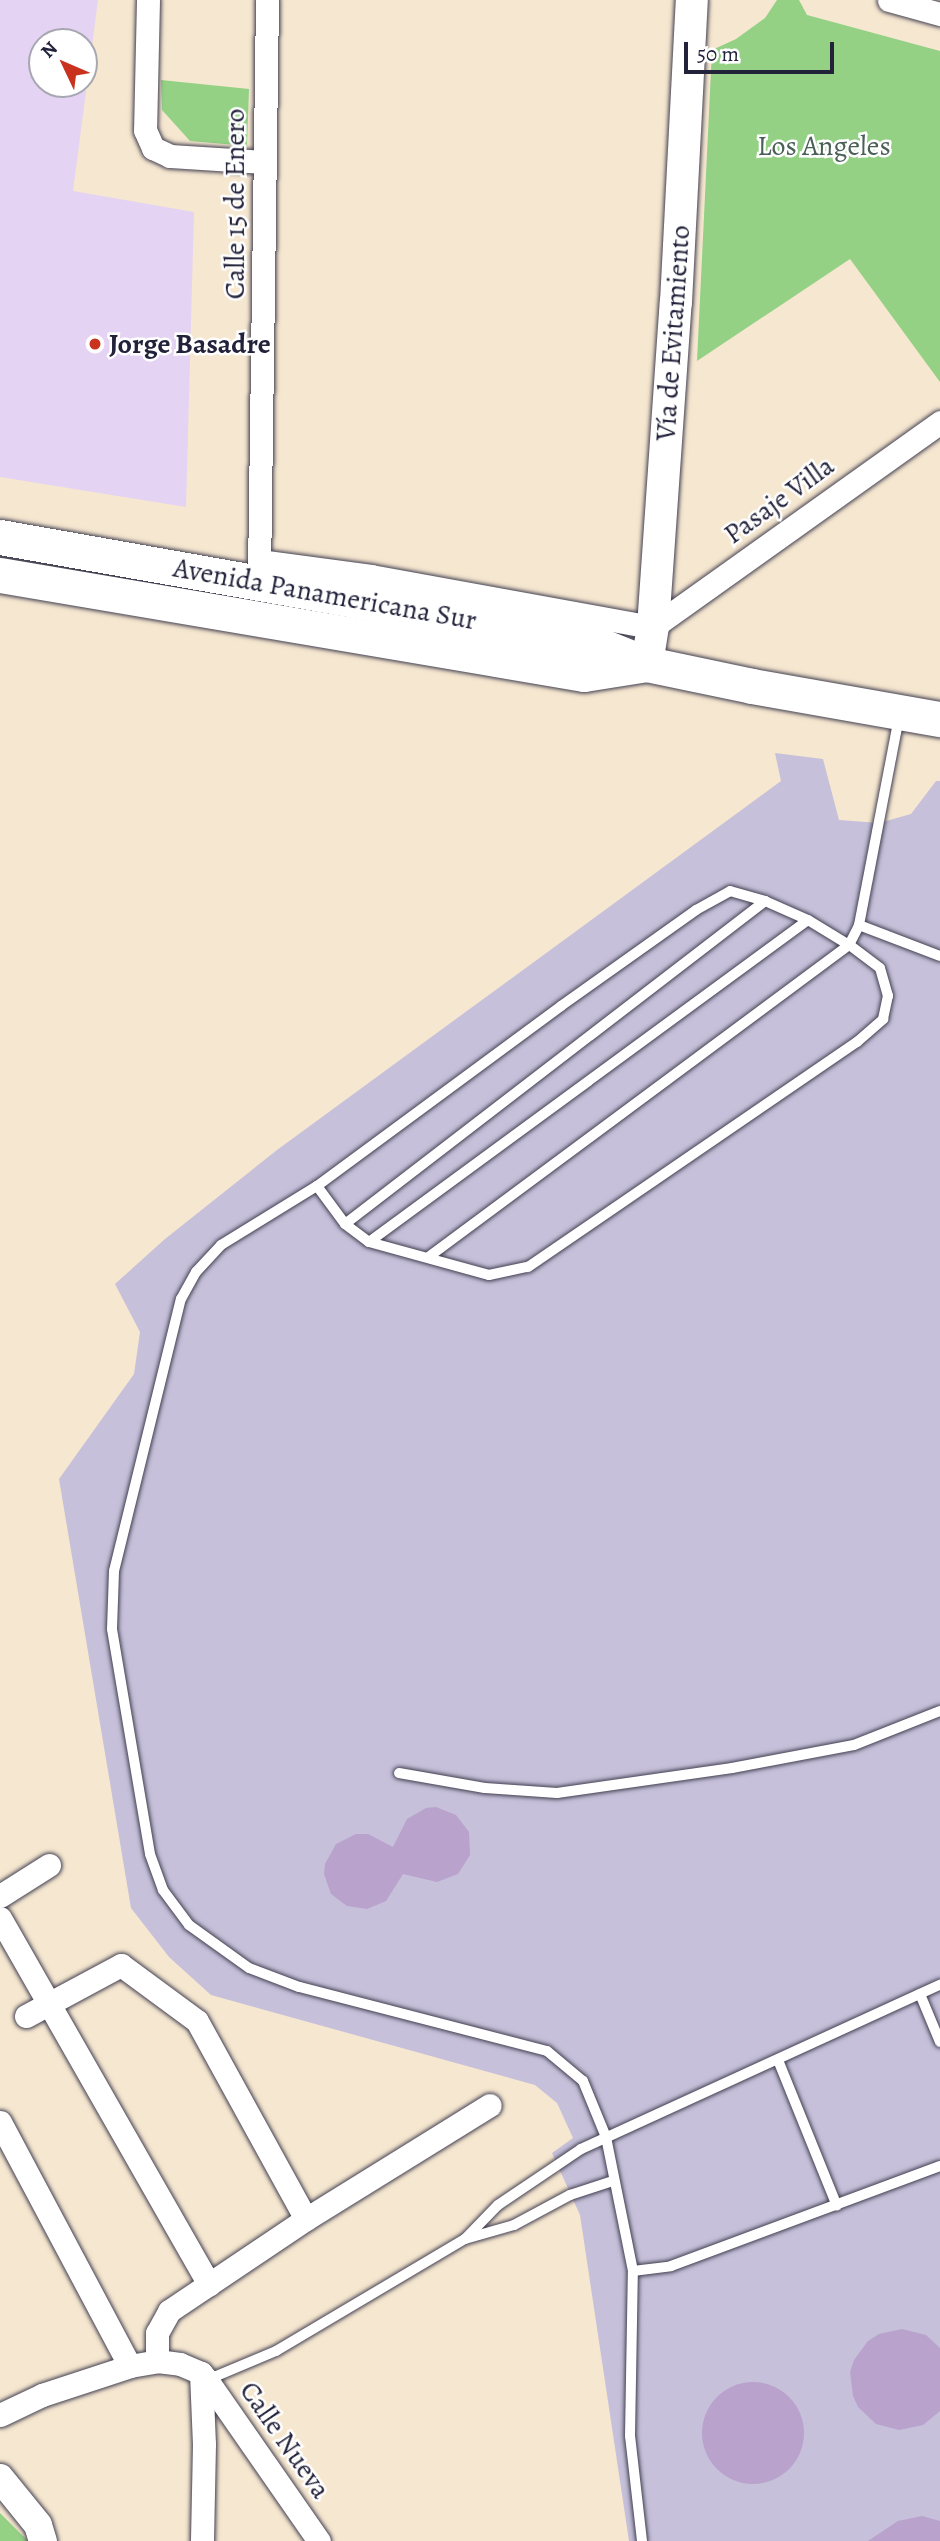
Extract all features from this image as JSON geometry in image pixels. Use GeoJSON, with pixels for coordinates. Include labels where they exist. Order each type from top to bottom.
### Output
{"type":"FeatureCollection","features":[{"type":"Feature","properties":{"kind":"main road","name":"Vía de Evitamiento"},"geometry":{"type":"LineString","coordinates":[[647,664],[653,626],[692,0]]}},
{"type":"Feature","properties":{"kind":"main road","name":"Avenida Panamericana Sur"},"geometry":{"type":"LineString","coordinates":[[0,537],[259,571],[592,642],[647,664],[940,719]]}},
{"type":"Feature","properties":{"kind":"main road","name":"Avenida Panamericana Sur"},"geometry":{"type":"LineString","coordinates":[[0,575],[584,674],[647,664]]}},
{"type":"Feature","properties":{"kind":"street"},"geometry":{"type":"LineString","coordinates":[[148,0],[145,131],[153,148],[170,156],[265,162]]}},
{"type":"Feature","properties":{"kind":"street","name":"Calle 15 de Enero"},"geometry":{"type":"LineString","coordinates":[[255,619],[259,571],[267,0]]}},
{"type":"Feature","properties":{"kind":"street"},"geometry":{"type":"LineString","coordinates":[[889,0],[940,13]]}},
{"type":"Feature","properties":{"kind":"street","name":"Pasaje Villa"},"geometry":{"type":"LineString","coordinates":[[653,626],[940,422]]}},
{"type":"Feature","properties":{"kind":"street","name":"Avenida Panamericana Sur"},"geometry":{"type":"LineString","coordinates":[[259,571],[371,576],[653,626]]}},
{"type":"Feature","properties":{"kind":"street"},"geometry":{"type":"LineString","coordinates":[[0,1896],[49,1865]]}},
{"type":"Feature","properties":{"kind":"street"},"geometry":{"type":"LineString","coordinates":[[0,1919],[51,2003],[209,2285]]}},
{"type":"Feature","properties":{"kind":"street"},"geometry":{"type":"LineString","coordinates":[[26,2016],[121,1965],[197,2021],[306,2219]]}},
{"type":"Feature","properties":{"kind":"street"},"geometry":{"type":"LineString","coordinates":[[157,2361],[157,2333],[169,2311],[306,2219],[490,2105]]}},
{"type":"Feature","properties":{"kind":"street"},"geometry":{"type":"LineString","coordinates":[[0,2122],[130,2366]]}},
{"type":"Feature","properties":{"kind":"street"},"geometry":{"type":"LineString","coordinates":[[0,2415],[42,2395],[130,2366],[157,2361],[180,2364],[204,2376],[202,2541]]}},
{"type":"Feature","properties":{"kind":"street","name":"Calle Nueva"},"geometry":{"type":"LineString","coordinates":[[204,2376],[319,2541]]}},
{"type":"Feature","properties":{"kind":"street"},"geometry":{"type":"LineString","coordinates":[[0,2478],[38,2525],[44,2541]]}},
{"type":"Feature","properties":{"kind":"lane"},"geometry":{"type":"LineString","coordinates":[[430,1256],[849,946],[859,925],[900,712]]}},
{"type":"Feature","properties":{"kind":"lane"},"geometry":{"type":"LineString","coordinates":[[317,1186],[345,1224],[369,1242],[430,1256],[489,1275],[528,1267],[857,1042],[883,1019],[888,996],[880,968],[808,920],[765,901],[730,891],[696,911],[317,1186],[221,1245],[196,1272],[181,1299],[114,1571],[112,1629],[150,1854],[163,1889],[189,1925],[248,1968],[299,1987],[547,2051],[583,2081],[606,2137],[633,2271],[630,2435],[642,2541]]}},
{"type":"Feature","properties":{"kind":"lane"},"geometry":{"type":"LineString","coordinates":[[345,1224],[765,901]]}},
{"type":"Feature","properties":{"kind":"lane"},"geometry":{"type":"LineString","coordinates":[[369,1242],[808,920]]}},
{"type":"Feature","properties":{"kind":"lane"},"geometry":{"type":"LineString","coordinates":[[859,925],[940,956]]}},
{"type":"Feature","properties":{"kind":"lane"},"geometry":{"type":"LineString","coordinates":[[399,1773],[485,1788],[557,1793],[732,1768],[854,1745],[940,1711]]}},
{"type":"Feature","properties":{"kind":"lane"},"geometry":{"type":"LineString","coordinates":[[465,2239],[498,2205],[606,2137],[940,1985]]}},
{"type":"Feature","properties":{"kind":"lane"},"geometry":{"type":"LineString","coordinates":[[920,1994],[940,2042]]}},
{"type":"Feature","properties":{"kind":"lane"},"geometry":{"type":"LineString","coordinates":[[778,2060],[837,2206]]}},
{"type":"Feature","properties":{"kind":"lane"},"geometry":{"type":"LineString","coordinates":[[633,2271],[671,2266],[940,2166]]}},
{"type":"Feature","properties":{"kind":"lane"},"geometry":{"type":"LineString","coordinates":[[204,2376],[276,2351],[465,2239],[514,2225],[570,2194],[613,2181]]}},
{"type":"Feature","properties":{"kind":"shaded area","name":"Jorge Basadre"},"geometry":{"type":"Polygon","coordinates":[[[0,0],[98,0],[94,28],[28,28],[28,98],[85,98],[73,191],[194,212],[186,507],[0,477],[0,0]]]}},
{"type":"Feature","properties":{"kind":"shaded area"},"geometry":{"type":"Polygon","coordinates":[[[775,753],[823,759],[839,820],[879,823],[911,814],[936,781],[940,781],[940,2541],[629,2541],[580,2215],[552,2153],[573,2138],[557,2103],[535,2085],[211,1995],[169,1957],[131,1908],[59,1479],[134,1374],[140,1332],[115,1284],[165,1239],[277,1150],[781,781],[775,753]]]}},
{"type":"Feature","properties":{"kind":"green space","name":"Los Angeles"},"geometry":{"type":"Polygon","coordinates":[[[777,0],[799,0],[807,15],[940,51],[940,382],[850,259],[697,361],[712,50],[736,39],[765,18],[777,0]]]}},
{"type":"Feature","properties":{"kind":"green space"},"geometry":{"type":"Polygon","coordinates":[[[161,80],[249,89],[247,146],[190,141],[162,110],[161,80]]]}},
{"type":"Feature","properties":{"kind":"green space"},"geometry":{"type":"Polygon","coordinates":[[[0,2513],[28,2541],[0,2541],[0,2513]]]}},
{"type":"Feature","properties":{"kind":"building"},"geometry":{"type":"Polygon","coordinates":[[[436,1807],[456,1815],[469,1832],[470,1855],[458,1874],[437,1882],[403,1874],[386,1901],[367,1909],[347,1906],[331,1894],[324,1874],[325,1864],[336,1844],[356,1834],[368,1834],[393,1847],[407,1819],[426,1808],[436,1807]]]}},
{"type":"Feature","properties":{"kind":"building"},"geometry":{"type":"Polygon","coordinates":[[[902,2329],[926,2335],[940,2348],[940,2411],[923,2425],[899,2430],[876,2424],[858,2407],[853,2396],[850,2372],[854,2360],[868,2341],[879,2334],[902,2329]]]}},
{"type":"Feature","properties":{"kind":"building"},"geometry":{"type":"Polygon","coordinates":[[[753,2382],[772,2386],[789,2397],[800,2414],[804,2433],[800,2452],[789,2469],[772,2480],[753,2484],[734,2480],[717,2469],[706,2452],[702,2433],[706,2414],[717,2397],[734,2386],[753,2382]]]}},
{"type":"Feature","properties":{"kind":"building"},"geometry":{"type":"Polygon","coordinates":[[[922,2516],[940,2521],[940,2541],[868,2541],[898,2521],[922,2516]]]}},
{"type":"Feature","properties":{"kind":"place","name":"Jorge Basadre"},"geometry":{"type":"Point","coordinates":[95,344]}}]}
